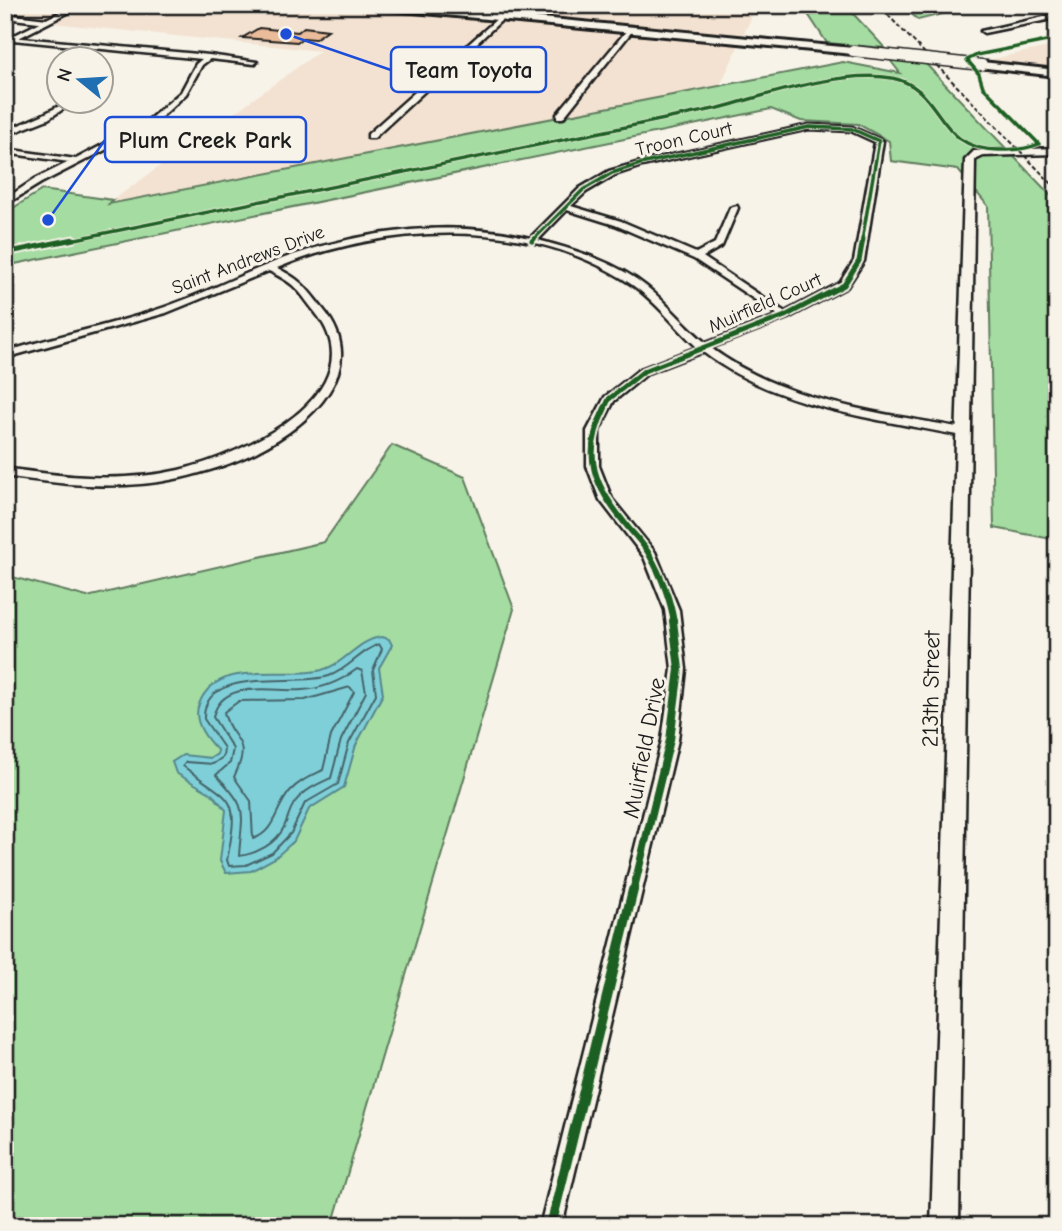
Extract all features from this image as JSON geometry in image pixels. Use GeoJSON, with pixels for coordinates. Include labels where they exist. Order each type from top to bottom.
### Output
{"type":"FeatureCollection","features":[{"type":"Feature","properties":{"kind":"highway"},"geometry":{"type":"LineString","coordinates":[[372,5],[1057,73]]}},
{"type":"Feature","properties":{"kind":"street"},"geometry":{"type":"LineString","coordinates":[[5,43],[80,5]]}},
{"type":"Feature","properties":{"kind":"street"},"geometry":{"type":"LineString","coordinates":[[5,16],[47,21]]}},
{"type":"Feature","properties":{"kind":"street"},"geometry":{"type":"LineString","coordinates":[[984,31],[1057,16]]}},
{"type":"Feature","properties":{"kind":"street"},"geometry":{"type":"LineString","coordinates":[[371,136],[501,18]]}},
{"type":"Feature","properties":{"kind":"street"},"geometry":{"type":"LineString","coordinates":[[560,116],[629,30]]}},
{"type":"Feature","properties":{"kind":"street"},"geometry":{"type":"LineString","coordinates":[[13,38],[103,46]]}},
{"type":"Feature","properties":{"kind":"street"},"geometry":{"type":"LineString","coordinates":[[116,47],[254,62]]}},
{"type":"Feature","properties":{"kind":"street"},"geometry":{"type":"LineString","coordinates":[[5,203],[38,181],[131,135],[164,113],[184,93],[199,64],[209,57]]}},
{"type":"Feature","properties":{"kind":"street"},"geometry":{"type":"LineString","coordinates":[[5,134],[47,116]]}},
{"type":"Feature","properties":{"kind":"street","name":"Troon Court"},"geometry":{"type":"LineString","coordinates":[[533,241],[565,207],[597,181],[640,164],[809,127],[852,129],[867,134]]}},
{"type":"Feature","properties":{"kind":"street","name":"Muirfield Court"},"geometry":{"type":"LineString","coordinates":[[702,347],[785,316],[844,285],[859,261],[879,141],[867,134]]}},
{"type":"Feature","properties":{"kind":"street"},"geometry":{"type":"LineString","coordinates":[[5,151],[77,161]]}},
{"type":"Feature","properties":{"kind":"street","name":"213th Street"},"geometry":{"type":"LineString","coordinates":[[946,1226],[970,160],[974,154],[1057,151]]}},
{"type":"Feature","properties":{"kind":"street"},"geometry":{"type":"LineString","coordinates":[[565,207],[618,223],[697,257],[785,316]]}},
{"type":"Feature","properties":{"kind":"street"},"geometry":{"type":"LineString","coordinates":[[697,257],[719,244],[734,208]]}},
{"type":"Feature","properties":{"kind":"street","name":"Saint Andrews Drive"},"geometry":{"type":"LineString","coordinates":[[5,355],[165,310],[335,244],[397,234],[467,233],[533,241],[595,262],[644,290],[702,347],[750,376],[804,398],[862,413],[962,432]]}},
{"type":"Feature","properties":{"kind":"street"},"geometry":{"type":"LineString","coordinates":[[5,471],[74,482],[117,483],[159,478],[226,459],[283,432],[314,406],[336,372],[337,341],[329,323],[301,286],[270,267]]}},
{"type":"Feature","properties":{"kind":"street","name":"Muirfield Drive"},"geometry":{"type":"LineString","coordinates":[[551,1226],[670,740],[679,669],[672,610],[650,555],[606,500],[593,466],[593,432],[609,398],[644,371],[702,347]]}},
{"type":"Feature","properties":{"kind":"shaded area"},"geometry":{"type":"Polygon","coordinates":[[[5,5],[757,5],[720,86],[106,205],[320,51],[5,18],[5,5]]]}},
{"type":"Feature","properties":{"kind":"shaded area"},"geometry":{"type":"Polygon","coordinates":[[[1057,45],[1057,67],[988,60],[1057,45]]]}},
{"type":"Feature","properties":{"kind":"green space"},"geometry":{"type":"Polygon","coordinates":[[[802,5],[845,5],[885,48],[827,43],[802,5]]]}},
{"type":"Feature","properties":{"kind":"green space"},"geometry":{"type":"Polygon","coordinates":[[[902,5],[979,5],[918,20],[902,5]]]}},
{"type":"Feature","properties":{"kind":"green space"},"geometry":{"type":"Polygon","coordinates":[[[890,60],[924,62],[1057,202],[1057,540],[994,528],[988,206],[958,170],[891,161],[889,141],[858,124],[801,121],[771,109],[5,266],[5,213],[42,190],[113,200],[109,204],[843,62],[900,73],[890,60]]]}},
{"type":"Feature","properties":{"kind":"green space"},"geometry":{"type":"Polygon","coordinates":[[[392,445],[465,477],[514,609],[332,1226],[5,1226],[5,575],[87,597],[324,542],[392,445]]]}},
{"type":"Feature","properties":{"kind":"water"},"geometry":{"type":"Polygon","coordinates":[[[382,637],[389,639],[392,645],[379,668],[383,694],[356,745],[344,787],[309,809],[294,841],[275,858],[251,871],[226,873],[220,861],[226,810],[212,794],[176,773],[172,762],[183,755],[211,758],[217,754],[218,751],[201,729],[197,717],[199,704],[208,689],[220,680],[236,675],[322,670],[338,663],[366,642],[382,637]]]}},
{"type":"Feature","properties":{"kind":"building"},"geometry":{"type":"Polygon","coordinates":[[[304,27],[328,30],[315,39],[303,38],[297,42],[242,38],[259,28],[298,32],[304,27]]]}},
{"type":"Feature","properties":{"kind":"railway"},"geometry":{"type":"LineString","coordinates":[[878,5],[1057,189]]}},
{"type":"Feature","properties":{"kind":"cycle path"},"geometry":{"type":"LineString","coordinates":[[5,253],[855,78],[893,78],[907,83],[918,90],[952,132],[971,147],[990,150],[1026,148],[1039,144],[983,87],[979,74],[967,60],[977,55],[1057,39]]}},
{"type":"Feature","properties":{"kind":"cycle path"},"geometry":{"type":"LineString","coordinates":[[532,241],[583,190],[612,173],[640,164],[809,127],[852,129],[879,141],[859,261],[844,285],[785,316],[644,371],[609,399],[593,431],[593,466],[606,500],[650,555],[672,610],[679,669],[670,740],[551,1226]]}},
{"type":"Feature","properties":{"kind":"place","name":"Team Toyota"},"geometry":{"type":"Point","coordinates":[286,34]}},
{"type":"Feature","properties":{"kind":"place","name":"Plum Creek Park"},"geometry":{"type":"Point","coordinates":[48,220]}}]}
